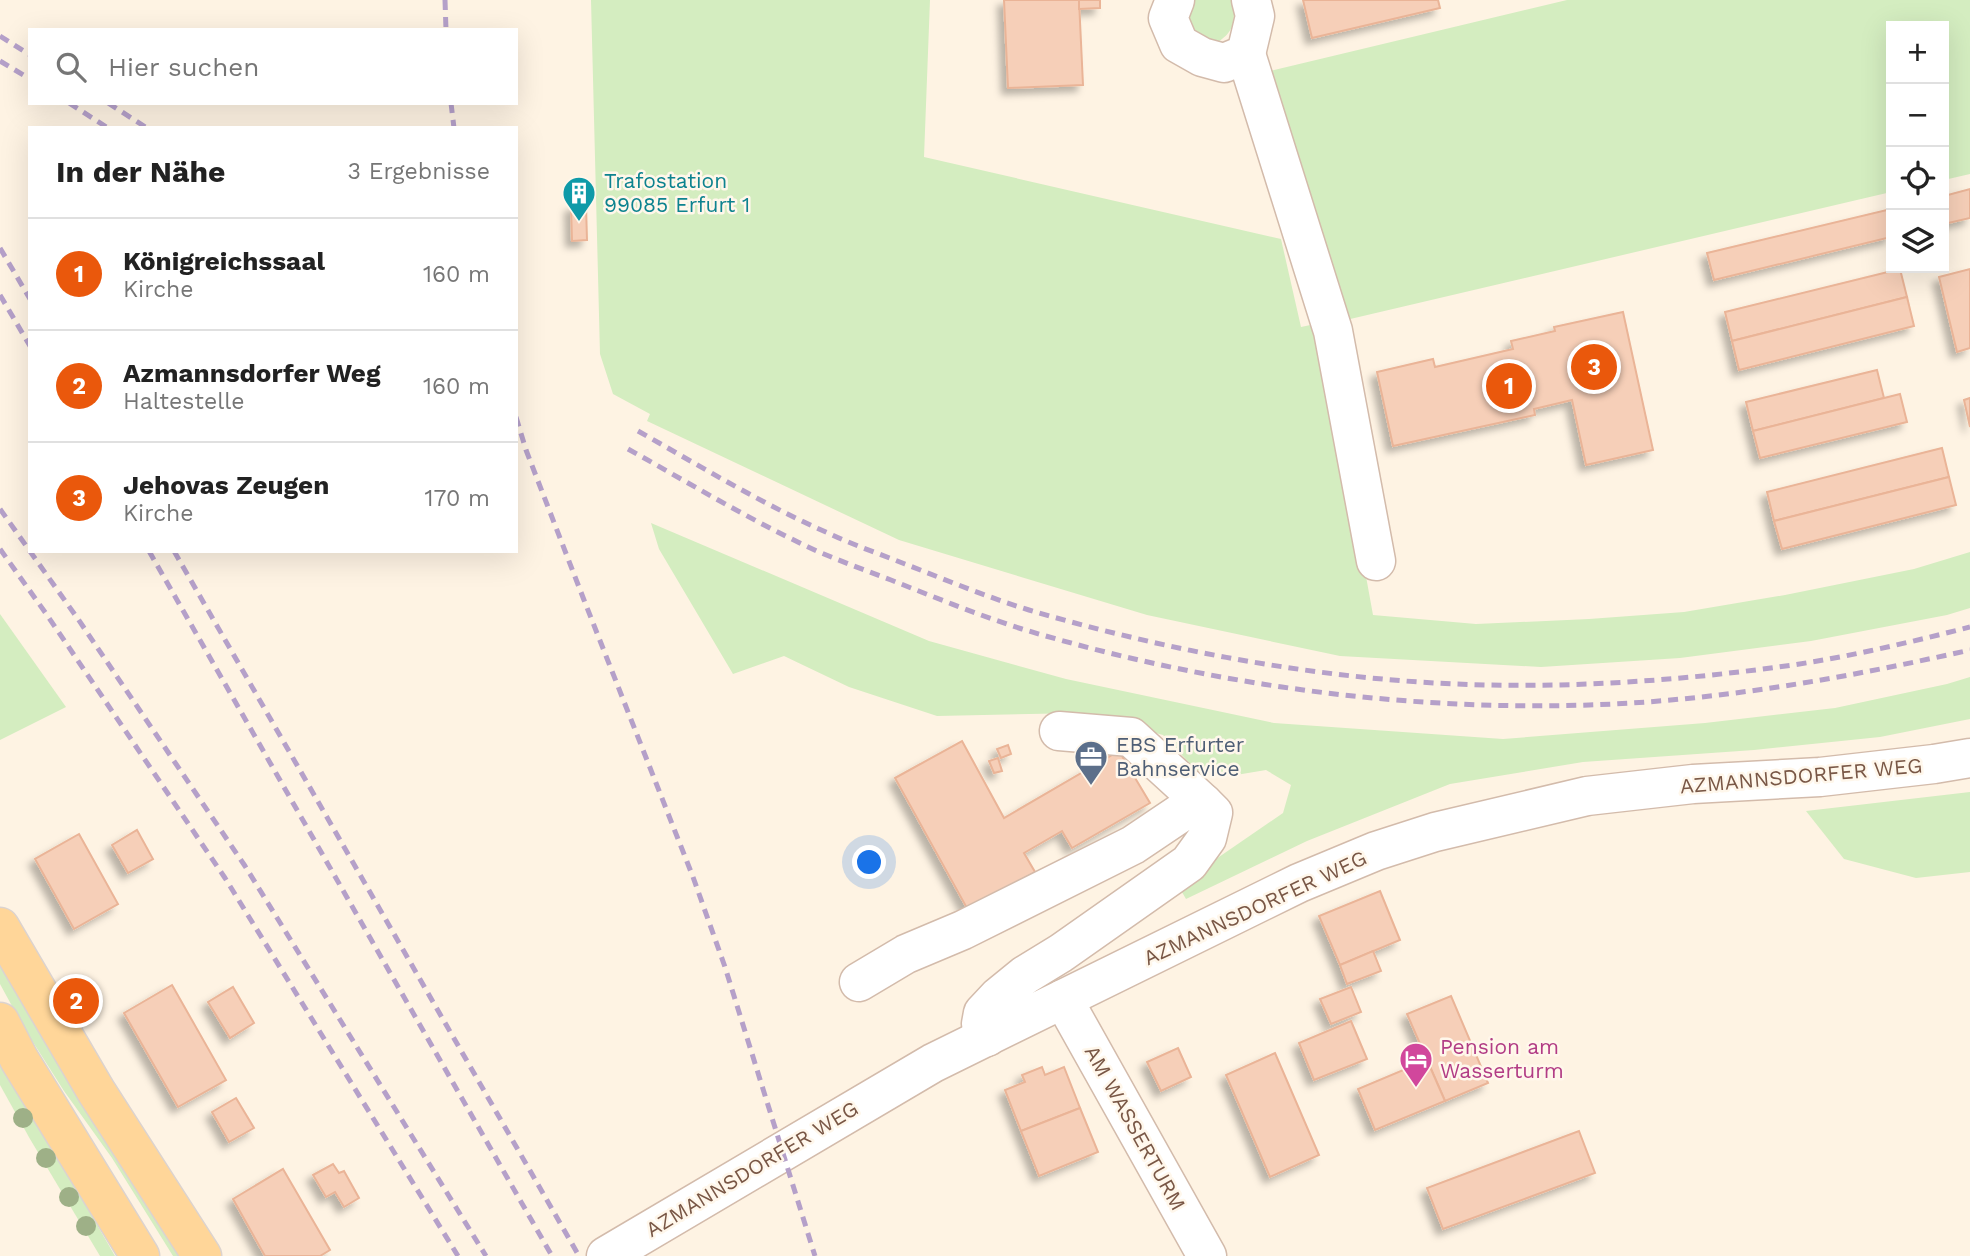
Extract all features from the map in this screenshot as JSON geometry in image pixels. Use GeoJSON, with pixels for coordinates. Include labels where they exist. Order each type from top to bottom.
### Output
{"type":"FeatureCollection","features":[{"type":"Feature","properties":{"kind":"main road"},"geometry":{"type":"LineString","coordinates":[[0,927],[96,1091],[202,1256]]}},
{"type":"Feature","properties":{"kind":"main road"},"geometry":{"type":"LineString","coordinates":[[0,1022],[19,1059],[140,1256]]}},
{"type":"Feature","properties":{"kind":"street"},"geometry":{"type":"LineString","coordinates":[[1175,0],[1168,18],[1178,44],[1202,57],[1224,63],[1246,54]]}},
{"type":"Feature","properties":{"kind":"street"},"geometry":{"type":"LineString","coordinates":[[1251,0],[1255,16],[1246,54],[1333,331],[1376,561]]}},
{"type":"Feature","properties":{"kind":"street"},"geometry":{"type":"LineString","coordinates":[[987,1037],[981,1024],[983,1013],[998,997],[1025,975],[1061,953],[1189,863],[1207,838],[1213,813],[1131,737],[1059,731]]}},
{"type":"Feature","properties":{"kind":"street","name":"AZMANNSDORFER WEG"},"geometry":{"type":"LineString","coordinates":[[606,1256],[655,1243],[913,1074],[1298,883],[1376,851],[1435,832],[1587,796],[1693,784],[1820,777],[1970,758]]}},
{"type":"Feature","properties":{"kind":"street"},"geometry":{"type":"LineString","coordinates":[[859,982],[906,954],[963,930],[1133,845],[1194,804],[1203,803]]}},
{"type":"Feature","properties":{"kind":"street","name":"AM WASSERTURM"},"geometry":{"type":"LineString","coordinates":[[1063,999],[1207,1256]]}},
{"type":"Feature","properties":{"kind":"green space"},"geometry":{"type":"Polygon","coordinates":[[[591,0],[930,0],[924,157],[1281,239],[1301,327],[1320,323],[1373,615],[1476,624],[1684,612],[1914,569],[1970,552],[1970,608],[1947,615],[1811,641],[1680,658],[1541,667],[1340,656],[1147,615],[899,540],[647,421],[650,414],[613,394],[600,354],[591,0]]]}},
{"type":"Feature","properties":{"kind":"green space"},"geometry":{"type":"Polygon","coordinates":[[[1192,0],[1234,0],[1234,19],[1224,38],[1218,42],[1189,32],[1186,10],[1192,0]]]}},
{"type":"Feature","properties":{"kind":"green space"},"geometry":{"type":"Polygon","coordinates":[[[1567,0],[1970,0],[1970,174],[1949,179],[1949,21],[1886,21],[1886,193],[1346,320],[1270,71],[1567,0]]]}},
{"type":"Feature","properties":{"kind":"green space"},"geometry":{"type":"Polygon","coordinates":[[[651,523],[929,641],[1066,679],[1274,723],[1503,739],[1705,723],[1835,708],[1970,677],[1970,719],[1880,737],[1754,750],[1583,762],[1450,784],[1307,841],[1186,899],[1179,887],[1283,813],[1291,785],[1266,770],[1230,776],[1196,770],[1163,735],[1082,713],[937,716],[849,687],[784,656],[733,674],[659,549],[651,523]]]}},
{"type":"Feature","properties":{"kind":"green space"},"geometry":{"type":"Polygon","coordinates":[[[0,614],[66,707],[0,740],[0,614]]]}},
{"type":"Feature","properties":{"kind":"green space"},"geometry":{"type":"Polygon","coordinates":[[[1970,792],[1970,872],[1916,878],[1844,859],[1806,811],[1970,792]]]}},
{"type":"Feature","properties":{"kind":"green space"},"geometry":{"type":"Polygon","coordinates":[[[0,966],[66,1076],[182,1256],[173,1256],[112,1158],[64,1091],[24,1028],[0,984],[0,966]]]}},
{"type":"Feature","properties":{"kind":"green space"},"geometry":{"type":"Polygon","coordinates":[[[0,1057],[115,1256],[100,1256],[30,1139],[0,1085],[0,1057]]]}},
{"type":"Feature","properties":{"kind":"building"},"geometry":{"type":"Polygon","coordinates":[[[1004,0],[1079,0],[1083,85],[1008,88],[1004,0]]]}},
{"type":"Feature","properties":{"kind":"building"},"geometry":{"type":"Polygon","coordinates":[[[1079,0],[1100,0],[1100,8],[1079,9],[1079,0]]]}},
{"type":"Feature","properties":{"kind":"building"},"geometry":{"type":"Polygon","coordinates":[[[1303,0],[1438,0],[1440,8],[1312,38],[1303,0]]]}},
{"type":"Feature","properties":{"kind":"building"},"geometry":{"type":"Polygon","coordinates":[[[1970,189],[1970,218],[1949,223],[1949,195],[1970,189]]]}},
{"type":"Feature","properties":{"kind":"building","name":"Trafostation 99085 Erfurt 1"},"geometry":{"type":"Polygon","coordinates":[[[586,205],[587,240],[572,241],[571,206],[586,205]]]}},
{"type":"Feature","properties":{"kind":"building"},"geometry":{"type":"Polygon","coordinates":[[[1886,210],[1886,238],[1714,280],[1707,253],[1886,210]]]}},
{"type":"Feature","properties":{"kind":"building"},"geometry":{"type":"Polygon","coordinates":[[[1970,269],[1970,348],[1957,352],[1939,277],[1970,269]]]}},
{"type":"Feature","properties":{"kind":"building"},"geometry":{"type":"Polygon","coordinates":[[[1886,272],[1901,273],[1907,297],[1732,341],[1725,312],[1886,272]]]}},
{"type":"Feature","properties":{"kind":"building"},"geometry":{"type":"Polygon","coordinates":[[[1907,297],[1914,326],[1739,370],[1732,341],[1907,297]]]}},
{"type":"Feature","properties":{"kind":"building"},"geometry":{"type":"Polygon","coordinates":[[[1623,312],[1653,450],[1586,465],[1572,400],[1534,409],[1535,415],[1393,446],[1377,372],[1433,359],[1435,367],[1513,349],[1511,341],[1555,331],[1554,327],[1623,312]]]}},
{"type":"Feature","properties":{"kind":"building"},"geometry":{"type":"Polygon","coordinates":[[[1877,370],[1884,398],[1753,431],[1746,402],[1877,370]]]}},
{"type":"Feature","properties":{"kind":"building"},"geometry":{"type":"Polygon","coordinates":[[[1900,394],[1907,422],[1760,458],[1753,431],[1900,394]]]}},
{"type":"Feature","properties":{"kind":"building"},"geometry":{"type":"Polygon","coordinates":[[[1970,398],[1970,427],[1964,400],[1970,398]]]}},
{"type":"Feature","properties":{"kind":"building"},"geometry":{"type":"Polygon","coordinates":[[[1942,448],[1949,477],[1774,521],[1767,492],[1942,448]]]}},
{"type":"Feature","properties":{"kind":"building"},"geometry":{"type":"Polygon","coordinates":[[[1949,477],[1956,505],[1782,549],[1774,521],[1949,477]]]}},
{"type":"Feature","properties":{"kind":"building"},"geometry":{"type":"Polygon","coordinates":[[[962,741],[1004,818],[1119,751],[1150,803],[1072,848],[1062,831],[1024,853],[1035,872],[968,910],[895,778],[962,741]]]}},
{"type":"Feature","properties":{"kind":"building"},"geometry":{"type":"Polygon","coordinates":[[[1008,745],[1011,754],[1001,758],[997,749],[1008,745]]]}},
{"type":"Feature","properties":{"kind":"building"},"geometry":{"type":"Polygon","coordinates":[[[998,758],[1002,771],[994,773],[989,761],[998,758]]]}},
{"type":"Feature","properties":{"kind":"building"},"geometry":{"type":"Polygon","coordinates":[[[137,830],[153,859],[128,873],[112,845],[137,830]]]}},
{"type":"Feature","properties":{"kind":"building"},"geometry":{"type":"Polygon","coordinates":[[[79,834],[118,904],[74,929],[35,859],[79,834]]]}},
{"type":"Feature","properties":{"kind":"building"},"geometry":{"type":"Polygon","coordinates":[[[1380,891],[1400,940],[1340,965],[1319,916],[1380,891]]]}},
{"type":"Feature","properties":{"kind":"building"},"geometry":{"type":"Polygon","coordinates":[[[1373,951],[1381,971],[1347,984],[1340,965],[1373,951]]]}},
{"type":"Feature","properties":{"kind":"building"},"geometry":{"type":"Polygon","coordinates":[[[172,985],[226,1080],[178,1107],[124,1013],[172,985]]]}},
{"type":"Feature","properties":{"kind":"building"},"geometry":{"type":"Polygon","coordinates":[[[233,987],[254,1023],[230,1038],[208,1002],[233,987]]]}},
{"type":"Feature","properties":{"kind":"building"},"geometry":{"type":"Polygon","coordinates":[[[1351,987],[1361,1012],[1331,1024],[1320,999],[1351,987]]]}},
{"type":"Feature","properties":{"kind":"building"},"geometry":{"type":"Polygon","coordinates":[[[1451,996],[1488,1083],[1445,1101],[1407,1014],[1451,996]]]}},
{"type":"Feature","properties":{"kind":"building"},"geometry":{"type":"Polygon","coordinates":[[[1351,1021],[1367,1059],[1314,1080],[1299,1043],[1351,1021]]]}},
{"type":"Feature","properties":{"kind":"building"},"geometry":{"type":"Polygon","coordinates":[[[1178,1048],[1191,1077],[1161,1091],[1147,1062],[1178,1048]]]}},
{"type":"Feature","properties":{"kind":"building"},"geometry":{"type":"Polygon","coordinates":[[[1275,1053],[1319,1155],[1270,1177],[1226,1075],[1275,1053]]]}},
{"type":"Feature","properties":{"kind":"building"},"geometry":{"type":"Polygon","coordinates":[[[1427,1060],[1445,1101],[1375,1130],[1358,1089],[1427,1060]]]}},
{"type":"Feature","properties":{"kind":"building"},"geometry":{"type":"Polygon","coordinates":[[[1042,1067],[1045,1075],[1064,1067],[1080,1108],[1021,1131],[1005,1090],[1025,1082],[1022,1075],[1042,1067]]]}},
{"type":"Feature","properties":{"kind":"building"},"geometry":{"type":"Polygon","coordinates":[[[236,1098],[254,1128],[229,1142],[212,1112],[236,1098]]]}},
{"type":"Feature","properties":{"kind":"building"},"geometry":{"type":"Polygon","coordinates":[[[1080,1108],[1098,1152],[1039,1176],[1021,1131],[1080,1108]]]}},
{"type":"Feature","properties":{"kind":"building"},"geometry":{"type":"Polygon","coordinates":[[[1579,1131],[1595,1173],[1443,1229],[1427,1188],[1579,1131]]]}},
{"type":"Feature","properties":{"kind":"building"},"geometry":{"type":"Polygon","coordinates":[[[333,1164],[339,1173],[344,1171],[359,1198],[344,1207],[335,1192],[326,1197],[313,1175],[333,1164]]]}},
{"type":"Feature","properties":{"kind":"building"},"geometry":{"type":"Polygon","coordinates":[[[283,1169],[330,1250],[320,1256],[265,1256],[233,1199],[283,1169]]]}},
{"type":"Feature","properties":{"kind":"railway"},"geometry":{"type":"LineString","coordinates":[[445,0],[446,28]]}},
{"type":"Feature","properties":{"kind":"railway"},"geometry":{"type":"LineString","coordinates":[[0,36],[28,54]]}},
{"type":"Feature","properties":{"kind":"railway"},"geometry":{"type":"LineString","coordinates":[[0,61],[28,78]]}},
{"type":"Feature","properties":{"kind":"railway"},"geometry":{"type":"LineString","coordinates":[[72,105],[105,126]]}},
{"type":"Feature","properties":{"kind":"railway"},"geometry":{"type":"LineString","coordinates":[[111,105],[144,126]]}},
{"type":"Feature","properties":{"kind":"railway"},"geometry":{"type":"LineString","coordinates":[[451,105],[454,126]]}},
{"type":"Feature","properties":{"kind":"railway"},"geometry":{"type":"LineString","coordinates":[[0,248],[28,296]]}},
{"type":"Feature","properties":{"kind":"railway"},"geometry":{"type":"LineString","coordinates":[[0,295],[28,343]]}},
{"type":"Feature","properties":{"kind":"railway"},"geometry":{"type":"LineString","coordinates":[[518,424],[693,877],[725,967],[815,1256]]}},
{"type":"Feature","properties":{"kind":"railway"},"geometry":{"type":"LineString","coordinates":[[638,431],[803,522],[998,600],[1121,635],[1262,664],[1357,677],[1453,684],[1599,684],[1745,671],[1815,661],[1970,627]]}},
{"type":"Feature","properties":{"kind":"railway"},"geometry":{"type":"LineString","coordinates":[[628,449],[819,552],[989,618],[1161,665],[1302,690],[1374,698],[1517,706],[1637,703],[1781,687],[1970,650]]}},
{"type":"Feature","properties":{"kind":"railway"},"geometry":{"type":"LineString","coordinates":[[0,509],[28,548]]}},
{"type":"Feature","properties":{"kind":"railway"},"geometry":{"type":"LineString","coordinates":[[0,549],[225,878],[458,1256]]}},
{"type":"Feature","properties":{"kind":"railway"},"geometry":{"type":"LineString","coordinates":[[31,553],[245,866],[486,1256]]}},
{"type":"Feature","properties":{"kind":"railway"},"geometry":{"type":"LineString","coordinates":[[150,553],[552,1256]]}},
{"type":"Feature","properties":{"kind":"railway"},"geometry":{"type":"LineString","coordinates":[[175,553],[579,1256]]}},
{"type":"Feature","properties":{"kind":"place","name":"Trafostation 99085 Erfurt 1"},"geometry":{"type":"Point","coordinates":[579,223]}},
{"type":"Feature","properties":{"kind":"place","name":"Jehovas Zeugen"},"geometry":{"type":"Point","coordinates":[1594,367]}},
{"type":"Feature","properties":{"kind":"place","name":"Königreichssaal"},"geometry":{"type":"Point","coordinates":[1509,386]}},
{"type":"Feature","properties":{"kind":"place","name":"EBS Erfurter Bahnservice"},"geometry":{"type":"Point","coordinates":[1091,787]}},
{"type":"Feature","properties":{"kind":"place","name":"Azmannsdorfer Weg"},"geometry":{"type":"Point","coordinates":[76,1001]}},
{"type":"Feature","properties":{"kind":"place","name":"Pension am Wasserturm"},"geometry":{"type":"Point","coordinates":[1416,1089]}}]}
